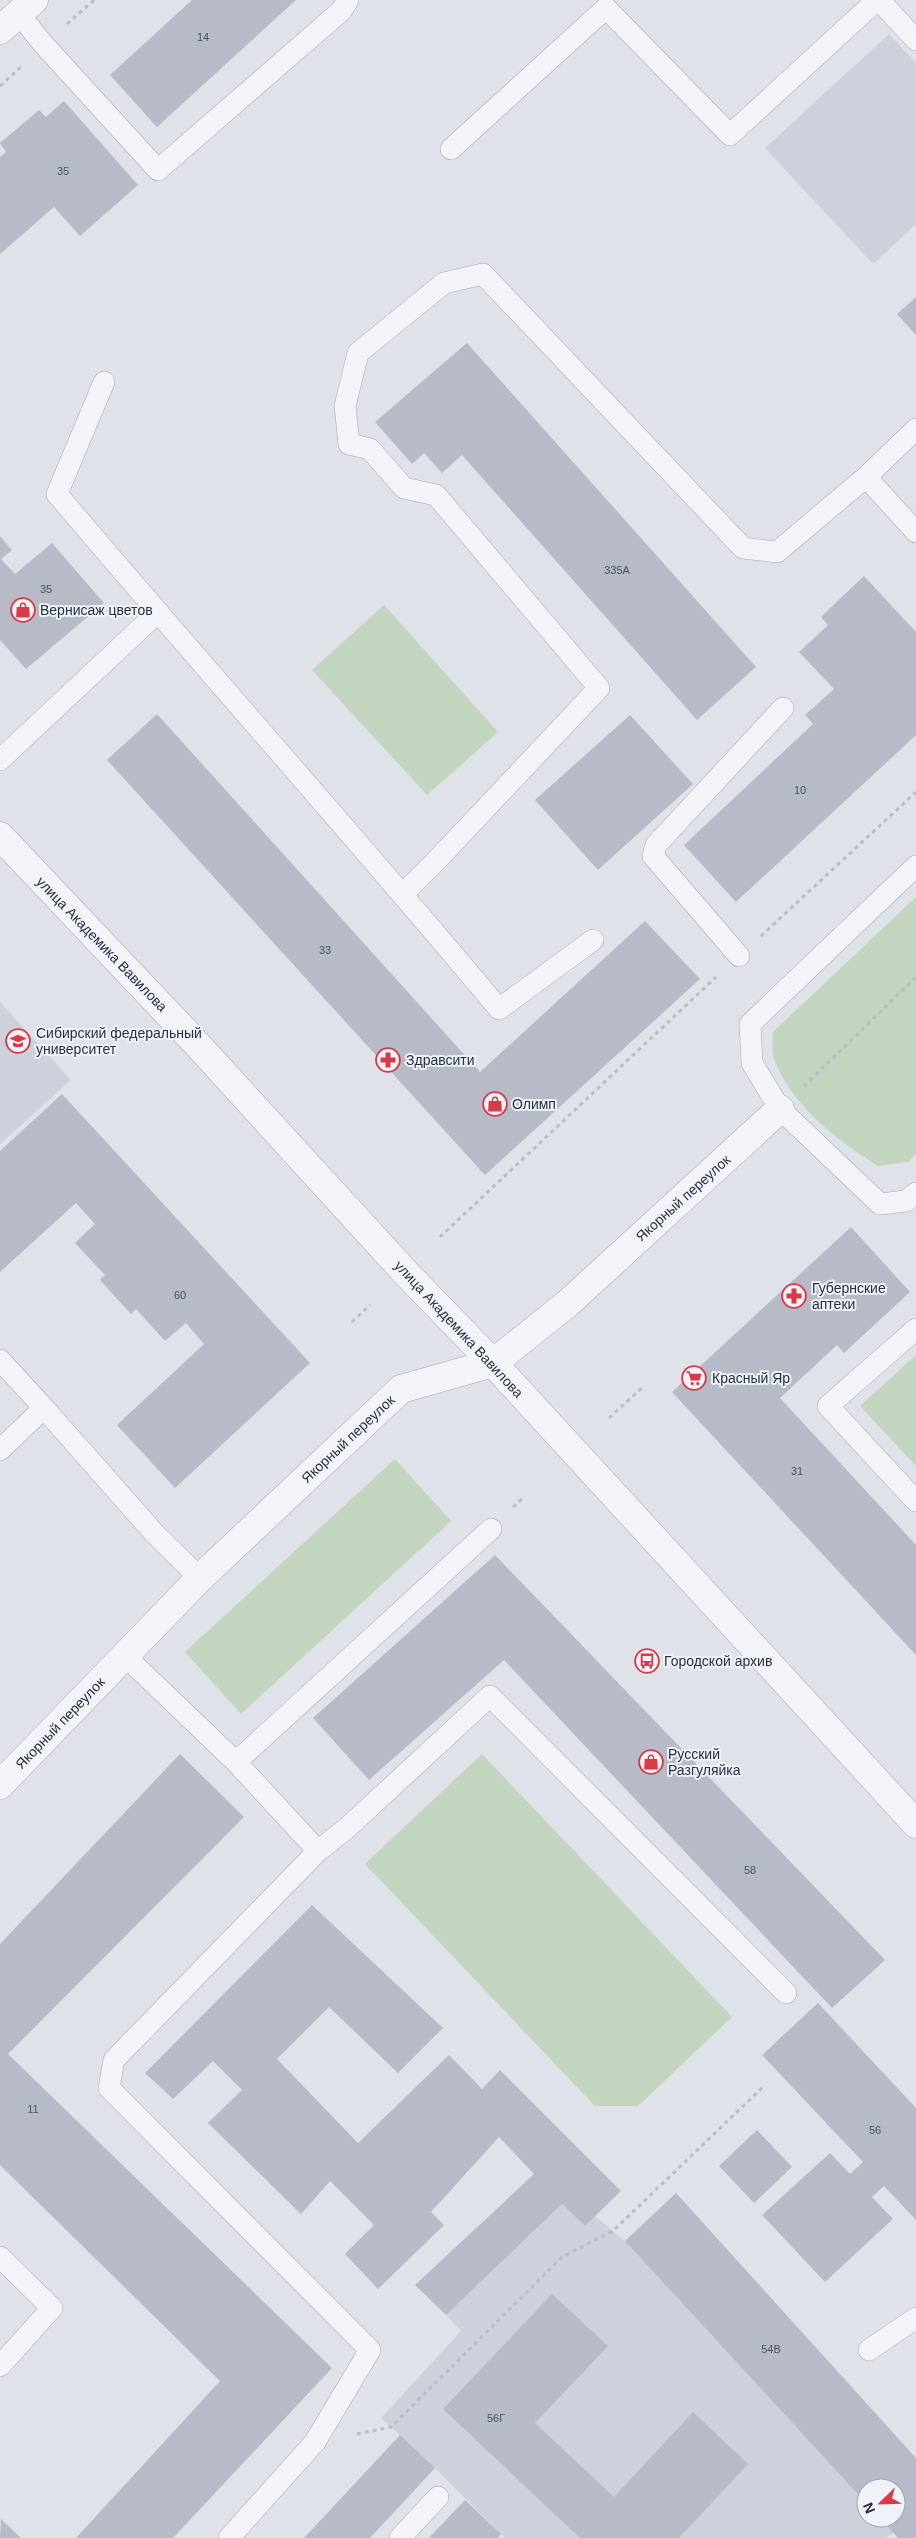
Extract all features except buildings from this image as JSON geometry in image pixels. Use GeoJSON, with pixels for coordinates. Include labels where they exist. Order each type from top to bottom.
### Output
{"type":"FeatureCollection","features":[{"type":"Feature","properties":{"kind":"street","name":"улица Академика Вавилова"},"geometry":{"type":"LineString","coordinates":[[0,836],[196,1042],[404,1271],[493,1363],[916,1824]]}},
{"type":"Feature","properties":{"kind":"street","name":"Якорный переулок"},"geometry":{"type":"LineString","coordinates":[[0,1786],[200,1578],[401,1389],[493,1363],[567,1304],[780,1109]]}},
{"type":"Feature","properties":{"kind":"lane"},"geometry":{"type":"LineString","coordinates":[[18,15],[158,170],[341,12],[348,0]]}},
{"type":"Feature","properties":{"kind":"lane"},"geometry":{"type":"LineString","coordinates":[[451,149],[606,8],[730,134],[878,0],[916,40]]}},
{"type":"Feature","properties":{"kind":"lane"},"geometry":{"type":"LineString","coordinates":[[403,894],[599,688],[436,495],[404,488],[370,449],[349,444],[345,406],[358,353],[444,283],[484,274],[743,548],[777,552],[866,478],[916,429]]}},
{"type":"Feature","properties":{"kind":"lane"},"geometry":{"type":"LineString","coordinates":[[104,382],[57,494],[157,613],[403,894],[499,1009],[593,940]]}},
{"type":"Feature","properties":{"kind":"lane"},"geometry":{"type":"LineString","coordinates":[[866,478],[916,532]]}},
{"type":"Feature","properties":{"kind":"lane"},"geometry":{"type":"LineString","coordinates":[[0,760],[157,613]]}},
{"type":"Feature","properties":{"kind":"lane"},"geometry":{"type":"LineString","coordinates":[[739,956],[653,856],[656,845],[783,708]]}},
{"type":"Feature","properties":{"kind":"lane"},"geometry":{"type":"LineString","coordinates":[[916,866],[750,1024],[752,1063],[780,1109],[880,1204],[906,1202],[916,1192]]}},
{"type":"Feature","properties":{"kind":"lane"},"geometry":{"type":"LineString","coordinates":[[916,1329],[828,1406],[916,1501]]}},
{"type":"Feature","properties":{"kind":"lane"},"geometry":{"type":"LineString","coordinates":[[0,1360],[155,1534],[200,1578]]}},
{"type":"Feature","properties":{"kind":"lane"},"geometry":{"type":"LineString","coordinates":[[0,1450],[44,1408]]}},
{"type":"Feature","properties":{"kind":"lane"},"geometry":{"type":"LineString","coordinates":[[236,1762],[491,1528]]}},
{"type":"Feature","properties":{"kind":"lane"},"geometry":{"type":"LineString","coordinates":[[125,1656],[236,1762],[318,1851]]}},
{"type":"Feature","properties":{"kind":"lane"},"geometry":{"type":"LineString","coordinates":[[229,2538],[315,2442],[370,2350],[109,2088],[114,2060],[318,1851],[347,1828],[490,1696],[786,1993]]}},
{"type":"Feature","properties":{"kind":"lane"},"geometry":{"type":"LineString","coordinates":[[0,2257],[52,2308],[0,2366]]}},
{"type":"Feature","properties":{"kind":"lane"},"geometry":{"type":"LineString","coordinates":[[869,2350],[916,2318]]}},
{"type":"Feature","properties":{"kind":"lane"},"geometry":{"type":"LineString","coordinates":[[400,2538],[438,2497]]}},
{"type":"Feature","properties":{"kind":"path"},"geometry":{"type":"LineString","coordinates":[[440,1237],[916,792]]}},
{"type":"Feature","properties":{"kind":"path"},"geometry":{"type":"LineString","coordinates":[[780,1109],[916,977]]}},
{"type":"Feature","properties":{"kind":"path"},"geometry":{"type":"LineString","coordinates":[[352,1322],[370,1305]]}},
{"type":"Feature","properties":{"kind":"path"},"geometry":{"type":"LineString","coordinates":[[609,1418],[644,1386]]}},
{"type":"Feature","properties":{"kind":"path"},"geometry":{"type":"LineString","coordinates":[[315,2442],[391,2427],[562,2257],[612,2231],[764,2086]]}},
{"type":"Feature","properties":{"kind":"shaded area"},"geometry":{"type":"Polygon","coordinates":[[[889,34],[916,63],[916,224],[873,264],[765,148],[889,34]]]}},
{"type":"Feature","properties":{"kind":"shaded area","name":"Сибирский федеральный университет"},"geometry":{"type":"Polygon","coordinates":[[[0,1002],[71,1080],[0,1144],[0,1002]]]}},
{"type":"Feature","properties":{"kind":"shaded area"},"geometry":{"type":"Polygon","coordinates":[[[562,2204],[585,2226],[595,2216],[625,2241],[856,2492],[856,2528],[889,2528],[894,2533],[885,2538],[505,2538],[435,2468],[381,2418],[461,2331],[446,2315],[562,2204]]]}},
{"type":"Feature","properties":{"kind":"green space"},"geometry":{"type":"Polygon","coordinates":[[[384,605],[498,732],[427,795],[312,670],[384,605]]]}},
{"type":"Feature","properties":{"kind":"green space"},"geometry":{"type":"Polygon","coordinates":[[[916,897],[916,1154],[908,1162],[878,1166],[832,1133],[804,1107],[792,1092],[773,1056],[773,1032],[916,897]]]}},
{"type":"Feature","properties":{"kind":"green space"},"geometry":{"type":"Polygon","coordinates":[[[916,1355],[916,1466],[860,1406],[916,1355]]]}},
{"type":"Feature","properties":{"kind":"green space"},"geometry":{"type":"Polygon","coordinates":[[[395,1459],[451,1521],[241,1714],[185,1652],[395,1459]]]}},
{"type":"Feature","properties":{"kind":"green space"},"geometry":{"type":"Polygon","coordinates":[[[482,1754],[732,2017],[638,2106],[595,2106],[365,1864],[482,1754]]]}},
{"type":"Feature","properties":{"kind":"place","name":"Вернисаж цветов"},"geometry":{"type":"Point","coordinates":[23,610]}},
{"type":"Feature","properties":{"kind":"place","name":"Сибирский федеральный университет"},"geometry":{"type":"Point","coordinates":[18,1041]}},
{"type":"Feature","properties":{"kind":"place","name":"Здравсити"},"geometry":{"type":"Point","coordinates":[388,1060]}},
{"type":"Feature","properties":{"kind":"place","name":"Олимп"},"geometry":{"type":"Point","coordinates":[495,1104]}},
{"type":"Feature","properties":{"kind":"place","name":"Губернские аптеки"},"geometry":{"type":"Point","coordinates":[794,1296]}},
{"type":"Feature","properties":{"kind":"place","name":"Красный Яр"},"geometry":{"type":"Point","coordinates":[694,1378]}},
{"type":"Feature","properties":{"kind":"place","name":"Городской архив"},"geometry":{"type":"Point","coordinates":[647,1661]}},
{"type":"Feature","properties":{"kind":"place","name":"Русский Разгуляйка"},"geometry":{"type":"Point","coordinates":[651,1762]}}]}
